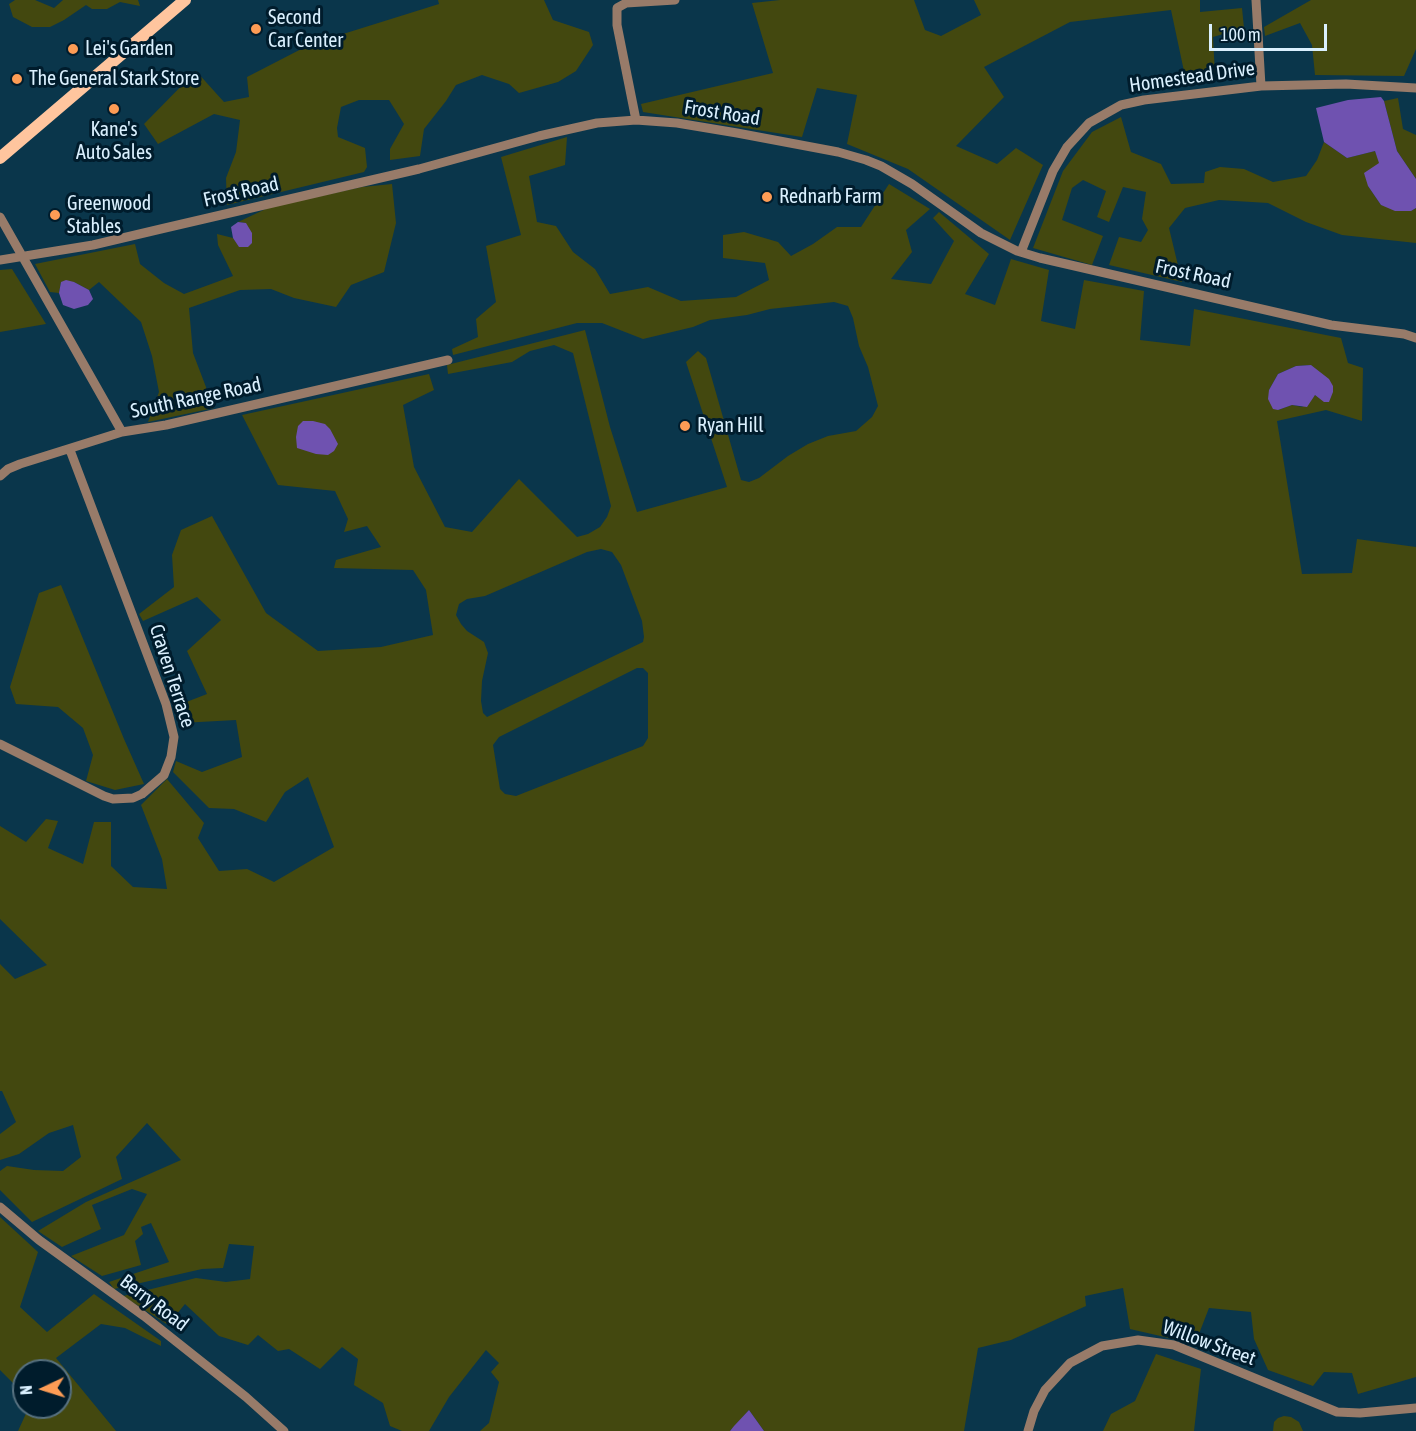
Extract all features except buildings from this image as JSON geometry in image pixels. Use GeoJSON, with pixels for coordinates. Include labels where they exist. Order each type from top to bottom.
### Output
{"type":"FeatureCollection","features":[{"type":"Feature","properties":{"kind":"main road"},"geometry":{"type":"LineString","coordinates":[[0,158],[185,0]]}},
{"type":"Feature","properties":{"kind":"street"},"geometry":{"type":"LineString","coordinates":[[636,120],[616,20],[616,8],[626,3],[675,0]]}},
{"type":"Feature","properties":{"kind":"street"},"geometry":{"type":"LineString","coordinates":[[1256,0],[1262,86]]}},
{"type":"Feature","properties":{"kind":"street","name":"Homestead Drive"},"geometry":{"type":"LineString","coordinates":[[1021,252],[1059,160],[1076,135],[1097,117],[1121,105],[1262,86],[1346,84],[1416,88]]}},
{"type":"Feature","properties":{"kind":"street","name":"Frost Road"},"geometry":{"type":"LineString","coordinates":[[0,260],[93,245],[408,172],[590,124],[636,120],[677,123],[747,135],[838,152],[866,160],[912,184],[981,233],[1021,252],[1055,262],[1331,325],[1399,333],[1416,338]]}},
{"type":"Feature","properties":{"kind":"street","name":"South Range Road"},"geometry":{"type":"LineString","coordinates":[[0,217],[122,432],[166,425],[448,360]]}},
{"type":"Feature","properties":{"kind":"street"},"geometry":{"type":"LineString","coordinates":[[0,474],[20,464],[122,432]]}},
{"type":"Feature","properties":{"kind":"street","name":"Craven Terrace"},"geometry":{"type":"LineString","coordinates":[[0,744],[113,799],[133,798],[142,794],[164,775],[171,758],[174,737],[168,710],[70,450]]}},
{"type":"Feature","properties":{"kind":"street","name":"Berry Road"},"geometry":{"type":"LineString","coordinates":[[0,1207],[39,1240],[144,1316],[237,1390],[284,1431]]}},
{"type":"Feature","properties":{"kind":"street","name":"Willow Street"},"geometry":{"type":"LineString","coordinates":[[1028,1431],[1034,1411],[1045,1390],[1070,1363],[1102,1346],[1138,1340],[1174,1345],[1337,1412],[1360,1413],[1416,1408]]}},
{"type":"Feature","properties":{"kind":"green space"},"geometry":{"type":"Polygon","coordinates":[[[15,0],[35,0],[54,8],[63,0],[138,0],[140,6],[120,2],[107,9],[92,9],[86,5],[50,27],[32,27],[13,17],[9,4],[15,0]]]}},
{"type":"Feature","properties":{"kind":"green space"},"geometry":{"type":"Polygon","coordinates":[[[438,0],[544,0],[553,20],[589,32],[593,45],[576,71],[558,82],[519,93],[509,84],[482,75],[456,85],[424,129],[420,156],[390,160],[390,149],[404,124],[389,100],[359,100],[341,107],[337,128],[338,137],[365,148],[367,167],[364,172],[227,205],[226,178],[236,152],[240,120],[214,114],[158,144],[144,124],[196,71],[224,102],[249,97],[247,77],[311,44],[439,4],[438,0]]]}},
{"type":"Feature","properties":{"kind":"green space"},"geometry":{"type":"Polygon","coordinates":[[[780,0],[914,0],[925,30],[941,36],[981,15],[974,0],[1200,0],[1200,12],[1242,8],[1244,28],[1213,37],[1215,74],[1185,76],[1171,10],[1070,22],[984,67],[1004,97],[956,146],[997,164],[1016,148],[1043,165],[1010,240],[908,169],[847,144],[857,95],[817,88],[802,137],[643,112],[641,104],[773,73],[752,3],[780,0]]]}},
{"type":"Feature","properties":{"kind":"green space"},"geometry":{"type":"Polygon","coordinates":[[[1311,0],[1416,0],[1416,49],[1404,76],[1315,75],[1312,45],[1300,23],[1265,36],[1264,27],[1311,0]]]}},
{"type":"Feature","properties":{"kind":"green space"},"geometry":{"type":"Polygon","coordinates":[[[1398,98],[1403,129],[1416,135],[1416,179],[1397,151],[1384,101],[1398,98]]]}},
{"type":"Feature","properties":{"kind":"green space"},"geometry":{"type":"Polygon","coordinates":[[[1121,117],[1131,152],[1161,164],[1171,184],[1204,183],[1205,172],[1220,167],[1244,169],[1273,182],[1306,176],[1317,160],[1324,142],[1347,158],[1375,151],[1380,163],[1368,186],[1381,205],[1411,211],[1416,208],[1416,243],[1342,235],[1306,222],[1268,203],[1219,200],[1185,208],[1169,228],[1182,282],[1109,265],[1119,237],[1141,242],[1148,230],[1142,219],[1146,192],[1123,187],[1109,222],[1097,217],[1106,191],[1083,180],[1072,188],[1062,220],[1103,236],[1092,265],[1033,248],[1063,171],[1092,132],[1121,117]]]}},
{"type":"Feature","properties":{"kind":"green space"},"geometry":{"type":"Polygon","coordinates":[[[567,137],[565,165],[529,176],[537,222],[556,226],[573,252],[595,269],[610,294],[648,287],[681,301],[736,297],[769,280],[765,263],[723,258],[723,235],[744,232],[778,242],[791,256],[837,227],[861,227],[889,184],[930,209],[906,230],[912,252],[891,279],[931,284],[954,241],[933,218],[939,212],[989,254],[965,294],[995,305],[1011,259],[1049,270],[1041,321],[1075,329],[1084,280],[1144,291],[1140,340],[1190,346],[1194,309],[1341,338],[1348,363],[1363,368],[1362,421],[1326,410],[1277,421],[1302,574],[1352,573],[1357,539],[1416,547],[1416,1377],[1358,1394],[1352,1373],[1324,1372],[1313,1386],[1268,1370],[1254,1339],[1251,1312],[1209,1308],[1195,1344],[1130,1329],[1123,1288],[1085,1296],[1086,1306],[1011,1340],[978,1348],[964,1431],[764,1431],[749,1410],[730,1431],[480,1431],[489,1423],[499,1382],[491,1372],[499,1363],[486,1350],[449,1397],[429,1431],[402,1431],[390,1426],[383,1403],[354,1385],[358,1359],[342,1347],[320,1369],[289,1349],[278,1351],[258,1335],[248,1345],[219,1336],[185,1304],[168,1325],[123,1296],[196,1278],[226,1282],[250,1279],[254,1246],[229,1244],[223,1268],[202,1269],[114,1289],[109,1282],[169,1262],[151,1223],[141,1227],[143,1234],[135,1241],[141,1265],[102,1276],[71,1256],[124,1235],[147,1194],[132,1189],[92,1205],[101,1229],[62,1247],[38,1231],[86,1202],[181,1160],[147,1123],[116,1157],[122,1179],[32,1222],[0,1190],[0,1171],[7,1166],[63,1171],[81,1157],[73,1125],[49,1133],[19,1154],[0,1160],[0,1134],[16,1122],[0,1091],[0,964],[15,979],[47,965],[0,919],[0,826],[26,842],[46,819],[58,821],[48,848],[83,864],[94,822],[111,822],[111,866],[133,887],[167,889],[162,859],[141,805],[167,779],[204,823],[198,838],[219,871],[247,869],[274,882],[334,847],[308,777],[285,792],[266,822],[234,809],[209,808],[173,772],[176,761],[202,772],[242,757],[236,720],[181,723],[176,706],[207,694],[187,651],[221,620],[197,597],[143,621],[139,614],[174,587],[172,555],[181,530],[212,516],[266,613],[318,651],[381,647],[433,635],[426,590],[413,570],[334,568],[336,560],[381,547],[367,526],[344,532],[348,519],[335,491],[278,485],[242,415],[429,374],[434,390],[403,405],[414,467],[445,527],[472,532],[519,479],[577,537],[600,527],[611,506],[573,353],[554,345],[530,351],[512,362],[448,374],[447,365],[585,330],[610,427],[637,512],[727,487],[686,362],[698,351],[706,358],[741,480],[749,482],[759,478],[808,444],[828,436],[856,431],[872,417],[878,406],[848,306],[834,302],[770,309],[710,320],[693,327],[643,339],[602,323],[577,323],[453,355],[452,349],[478,337],[476,319],[496,302],[486,246],[521,235],[501,157],[567,137]],[[1311,365],[1296,366],[1278,374],[1269,390],[1278,410],[1292,405],[1302,407],[1315,395],[1321,399],[1323,375],[1311,365]],[[601,549],[587,552],[485,596],[467,599],[459,604],[456,615],[461,624],[467,631],[484,642],[488,653],[482,681],[481,701],[483,713],[487,717],[643,642],[642,621],[621,565],[612,552],[601,549]],[[637,668],[499,737],[493,745],[500,789],[505,794],[516,796],[643,746],[648,738],[648,673],[643,668],[637,668]]]}},
{"type":"Feature","properties":{"kind":"green space"},"geometry":{"type":"Polygon","coordinates":[[[392,184],[396,223],[384,272],[351,285],[336,307],[294,298],[271,289],[240,290],[189,308],[193,353],[214,408],[148,422],[159,392],[152,356],[141,322],[99,282],[89,290],[74,282],[61,282],[59,293],[50,292],[35,264],[135,244],[140,264],[164,283],[184,294],[233,276],[218,245],[217,234],[233,238],[239,246],[246,223],[238,222],[270,207],[362,187],[392,184]]]}},
{"type":"Feature","properties":{"kind":"green space"},"geometry":{"type":"Polygon","coordinates":[[[12,269],[46,324],[0,332],[0,270],[12,269]]]}},
{"type":"Feature","properties":{"kind":"green space"},"geometry":{"type":"Polygon","coordinates":[[[61,585],[144,784],[115,790],[86,781],[93,755],[83,728],[58,707],[16,704],[10,687],[39,593],[61,585]]]}},
{"type":"Feature","properties":{"kind":"green space"},"geometry":{"type":"Polygon","coordinates":[[[0,1217],[38,1252],[20,1307],[47,1332],[94,1294],[161,1341],[161,1346],[125,1328],[101,1324],[57,1359],[12,1359],[12,1382],[0,1370],[0,1217]]]}},
{"type":"Feature","properties":{"kind":"green space"},"geometry":{"type":"Polygon","coordinates":[[[1156,1354],[1201,1369],[1194,1431],[1103,1431],[1111,1414],[1135,1401],[1156,1354]]]}},
{"type":"Feature","properties":{"kind":"green space"},"geometry":{"type":"Polygon","coordinates":[[[72,1377],[116,1431],[18,1431],[24,1419],[72,1419],[72,1377]]]}},
{"type":"Feature","properties":{"kind":"green space"},"geometry":{"type":"Polygon","coordinates":[[[1284,1416],[1299,1422],[1303,1431],[1273,1431],[1274,1422],[1284,1416]]]}},
{"type":"Feature","properties":{"kind":"shaded area"},"geometry":{"type":"Polygon","coordinates":[[[1381,97],[1397,151],[1416,179],[1416,208],[1411,211],[1395,211],[1381,205],[1368,186],[1364,173],[1379,163],[1375,151],[1347,158],[1324,142],[1316,108],[1348,100],[1381,97]]]}},
{"type":"Feature","properties":{"kind":"shaded area"},"geometry":{"type":"Polygon","coordinates":[[[238,222],[246,223],[252,233],[252,243],[248,247],[239,247],[233,238],[231,227],[238,222]]]}},
{"type":"Feature","properties":{"kind":"shaded area"},"geometry":{"type":"Polygon","coordinates":[[[66,280],[89,290],[93,299],[88,305],[74,309],[63,305],[59,293],[61,282],[66,280]]]}},
{"type":"Feature","properties":{"kind":"shaded area"},"geometry":{"type":"Polygon","coordinates":[[[1311,365],[1329,379],[1333,386],[1329,402],[1324,402],[1315,395],[1307,407],[1292,405],[1278,410],[1273,409],[1268,399],[1269,390],[1278,374],[1296,366],[1311,365]]]}},
{"type":"Feature","properties":{"kind":"shaded area"},"geometry":{"type":"Polygon","coordinates":[[[303,421],[325,424],[338,444],[334,451],[328,455],[297,448],[298,426],[303,421]]]}},
{"type":"Feature","properties":{"kind":"shaded area"},"geometry":{"type":"Polygon","coordinates":[[[749,1410],[764,1431],[730,1431],[734,1426],[749,1410]]]}},
{"type":"Feature","properties":{"kind":"place","name":"Second Car Center"},"geometry":{"type":"Point","coordinates":[256,29]}},
{"type":"Feature","properties":{"kind":"place","name":"Lei's Garden"},"geometry":{"type":"Point","coordinates":[73,49]}},
{"type":"Feature","properties":{"kind":"place","name":"The General Stark Store"},"geometry":{"type":"Point","coordinates":[17,79]}},
{"type":"Feature","properties":{"kind":"place","name":"Kane's Auto Sales"},"geometry":{"type":"Point","coordinates":[114,109]}},
{"type":"Feature","properties":{"kind":"place","name":"Rednarb Farm"},"geometry":{"type":"Point","coordinates":[767,197]}},
{"type":"Feature","properties":{"kind":"place","name":"Greenwood Stables"},"geometry":{"type":"Point","coordinates":[55,215]}},
{"type":"Feature","properties":{"kind":"place","name":"Ryan Hill"},"geometry":{"type":"Point","coordinates":[685,426]}}]}
